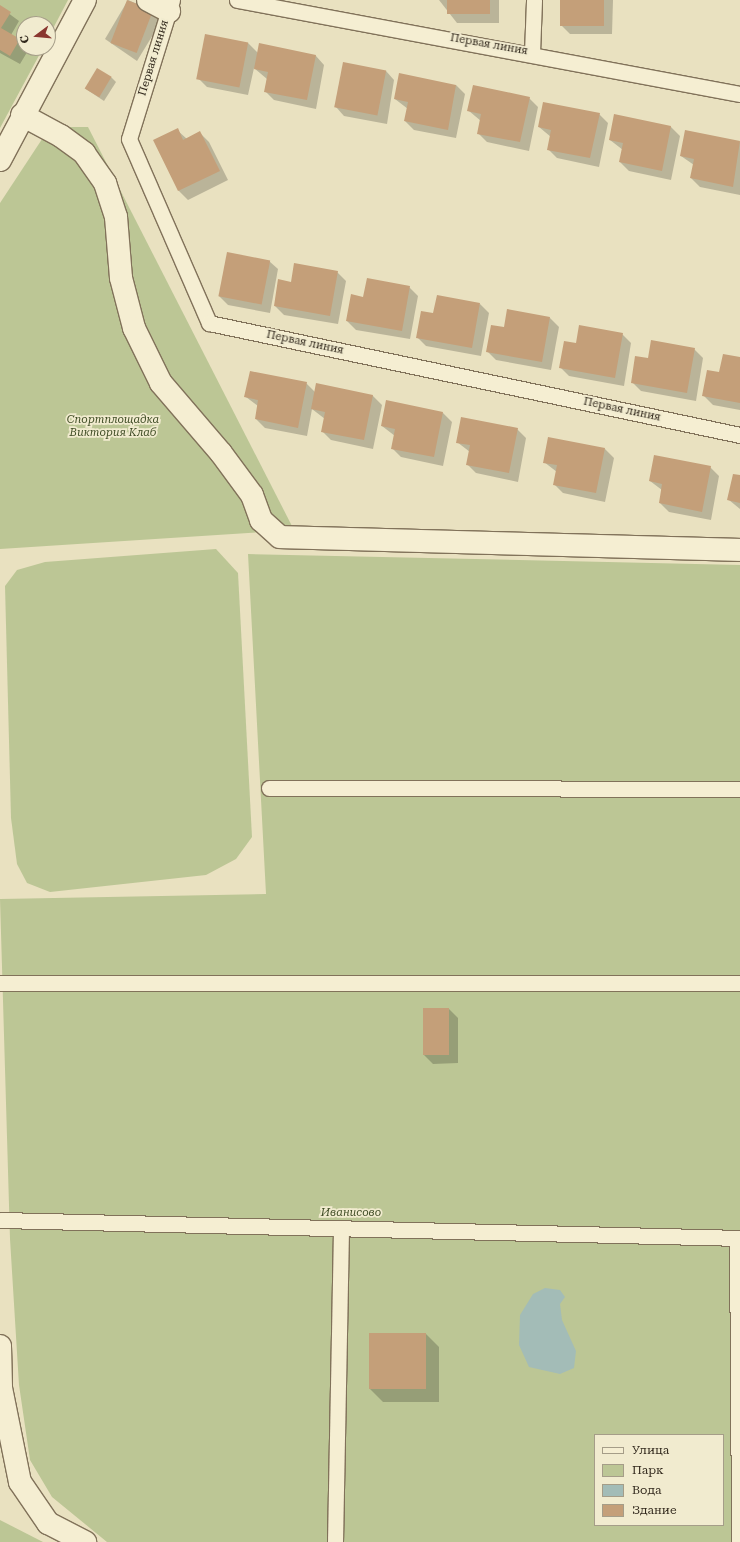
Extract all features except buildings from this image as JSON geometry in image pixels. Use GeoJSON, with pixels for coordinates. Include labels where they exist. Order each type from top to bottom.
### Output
{"type":"FeatureCollection","features":[{"type":"Feature","properties":{"kind":"street"},"geometry":{"type":"LineString","coordinates":[[0,160],[22,115],[85,0]]}},
{"type":"Feature","properties":{"kind":"street"},"geometry":{"type":"LineString","coordinates":[[148,0],[170,3]]}},
{"type":"Feature","properties":{"kind":"street"},"geometry":{"type":"LineString","coordinates":[[22,115],[61,136],[84,153],[105,183],[116,217],[121,278],[134,328],[161,383],[221,453],[252,495],[261,520],[280,537],[740,550]]}},
{"type":"Feature","properties":{"kind":"street"},"geometry":{"type":"LineString","coordinates":[[0,1346],[1,1388],[20,1482],[48,1522],[85,1542]]}},
{"type":"Feature","properties":{"kind":"lane","name":"Первая линия"},"geometry":{"type":"LineString","coordinates":[[237,0],[532,53],[740,94]]}},
{"type":"Feature","properties":{"kind":"lane"},"geometry":{"type":"LineString","coordinates":[[532,53],[534,0]]}},
{"type":"Feature","properties":{"kind":"lane","name":"Первая линия"},"geometry":{"type":"LineString","coordinates":[[170,3],[129,139],[209,323],[740,435]]}},
{"type":"Feature","properties":{"kind":"lane"},"geometry":{"type":"LineString","coordinates":[[268,788],[740,789]]}},
{"type":"Feature","properties":{"kind":"lane"},"geometry":{"type":"LineString","coordinates":[[0,983],[740,983]]}},
{"type":"Feature","properties":{"kind":"lane"},"geometry":{"type":"LineString","coordinates":[[0,1220],[738,1238],[739,1542]]}},
{"type":"Feature","properties":{"kind":"lane"},"geometry":{"type":"LineString","coordinates":[[335,1542],[341,1228]]}},
{"type":"Feature","properties":{"kind":"green space"},"geometry":{"type":"Polygon","coordinates":[[[0,0],[68,0],[56,23],[56,16],[16,16],[16,56],[39,56],[0,128],[0,0]]]}},
{"type":"Feature","properties":{"kind":"green space","name":"Спортплощадка Виктория Клаб"},"geometry":{"type":"Polygon","coordinates":[[[50,127],[88,127],[294,530],[0,549],[0,203],[50,127]]]}},
{"type":"Feature","properties":{"kind":"green space"},"geometry":{"type":"Polygon","coordinates":[[[216,549],[238,573],[252,837],[236,859],[206,875],[50,892],[27,883],[17,864],[11,818],[5,586],[17,570],[45,562],[216,549]]]}},
{"type":"Feature","properties":{"kind":"green space","name":"Иванисово"},"geometry":{"type":"Polygon","coordinates":[[[248,554],[740,565],[740,1542],[107,1542],[52,1497],[30,1460],[19,1385],[10,1239],[0,899],[266,894],[248,554]]]}},
{"type":"Feature","properties":{"kind":"green space"},"geometry":{"type":"Polygon","coordinates":[[[0,1520],[43,1542],[0,1542],[0,1520]]]}},
{"type":"Feature","properties":{"kind":"water"},"geometry":{"type":"Polygon","coordinates":[[[545,1288],[560,1290],[565,1297],[560,1304],[562,1320],[576,1351],[574,1368],[560,1374],[529,1367],[519,1345],[520,1315],[533,1294],[545,1288]]]}}]}
